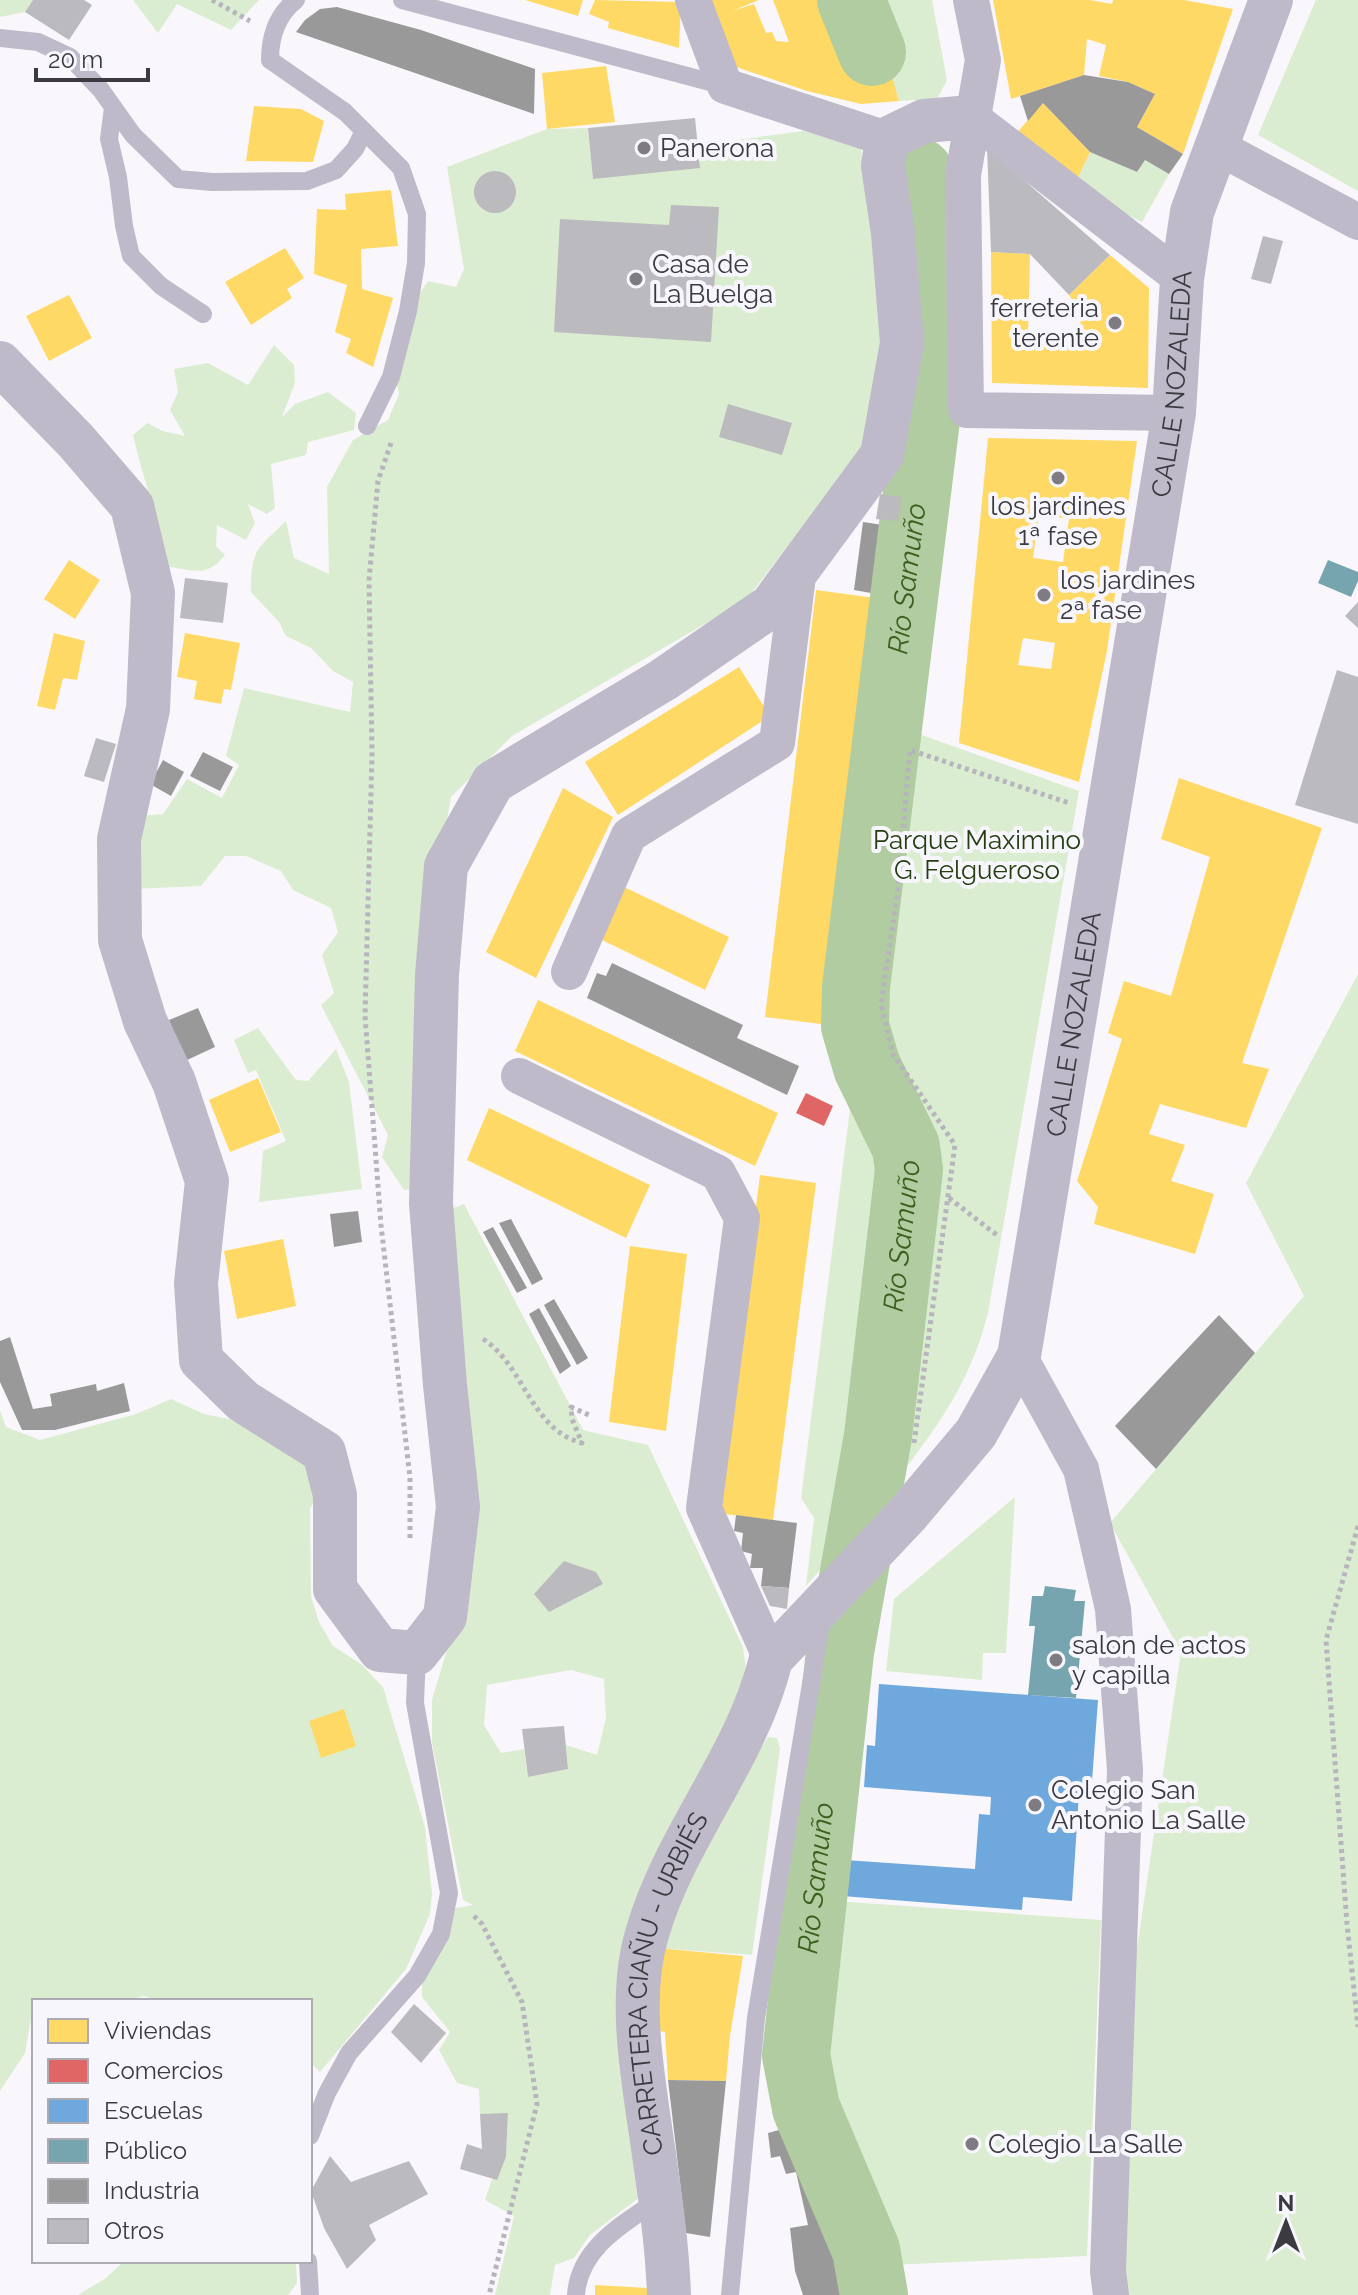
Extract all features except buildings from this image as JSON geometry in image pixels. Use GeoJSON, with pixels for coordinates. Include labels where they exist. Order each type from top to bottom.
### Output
{"type":"FeatureCollection","features":[{"type":"Feature","properties":{"kind":"street"},"geometry":{"type":"LineString","coordinates":[[693,0],[725,86],[887,139],[924,121],[971,117],[1182,279]]}},
{"type":"Feature","properties":{"kind":"street"},"geometry":{"type":"LineString","coordinates":[[971,0],[983,60],[963,175],[966,410],[1174,413]]}},
{"type":"Feature","properties":{"kind":"street","name":"CALLE NOZALEDA"},"geometry":{"type":"LineString","coordinates":[[768,1674],[825,1602],[976,1433],[1019,1356],[1174,413],[1182,279],[1192,212],[1271,0]]}},
{"type":"Feature","properties":{"kind":"street"},"geometry":{"type":"LineString","coordinates":[[0,363],[76,441],[132,506],[153,593],[148,709],[119,839],[120,940],[145,1021],[174,1082],[207,1181],[196,1283],[201,1360],[243,1401],[324,1452],[335,1495],[335,1589],[380,1650],[417,1653],[445,1617],[458,1507],[431,1203],[437,975],[446,866],[493,782],[663,680],[771,606],[882,455],[902,343],[893,233],[883,166],[887,139]]}},
{"type":"Feature","properties":{"kind":"street"},"geometry":{"type":"LineString","coordinates":[[1216,146],[1358,222]]}},
{"type":"Feature","properties":{"kind":"street"},"geometry":{"type":"LineString","coordinates":[[569,972],[629,835],[777,743],[799,568]]}},
{"type":"Feature","properties":{"kind":"street"},"geometry":{"type":"LineString","coordinates":[[519,1076],[718,1173],[742,1218],[704,1508],[768,1674]]}},
{"type":"Feature","properties":{"kind":"street"},"geometry":{"type":"LineString","coordinates":[[1019,1356],[1081,1469],[1113,1609],[1125,1770],[1109,2256],[1111,2295]]}},
{"type":"Feature","properties":{"kind":"street","name":"CARRETERA CIAÑU - URBIÉS"},"geometry":{"type":"LineString","coordinates":[[669,2295],[667,2247],[640,2063],[638,1998],[646,1936],[670,1871],[748,1728],[768,1674]]}},
{"type":"Feature","properties":{"kind":"lane"},"geometry":{"type":"LineString","coordinates":[[296,0],[284,10],[270,39],[270,60],[345,112],[401,168],[417,214],[416,263],[408,311],[391,377],[367,426]]}},
{"type":"Feature","properties":{"kind":"lane"},"geometry":{"type":"LineString","coordinates":[[402,0],[725,86]]}},
{"type":"Feature","properties":{"kind":"lane"},"geometry":{"type":"LineString","coordinates":[[0,38],[38,42],[70,57],[133,135],[178,179],[212,182],[307,181],[336,170],[355,149],[364,131]]}},
{"type":"Feature","properties":{"kind":"lane"},"geometry":{"type":"LineString","coordinates":[[113,108],[109,139],[131,256],[161,286],[203,314]]}},
{"type":"Feature","properties":{"kind":"lane"},"geometry":{"type":"LineString","coordinates":[[730,2295],[756,2018],[825,1602]]}},
{"type":"Feature","properties":{"kind":"lane"},"geometry":{"type":"LineString","coordinates":[[312,2131],[327,2093],[349,2053],[417,1976],[441,1934],[449,1893],[415,1703],[417,1653]]}},
{"type":"Feature","properties":{"kind":"lane"},"geometry":{"type":"LineString","coordinates":[[576,2295],[578,2278],[586,2261],[612,2231],[660,2198]]}},
{"type":"Feature","properties":{"kind":"lane"},"geometry":{"type":"LineString","coordinates":[[308,2263],[310,2295]]}},
{"type":"Feature","properties":{"kind":"path"},"geometry":{"type":"LineString","coordinates":[[212,0],[252,23]]}},
{"type":"Feature","properties":{"kind":"path"},"geometry":{"type":"LineString","coordinates":[[393,438],[378,481],[369,580],[372,755],[365,1016],[381,1225],[410,1478],[410,1554]]}},
{"type":"Feature","properties":{"kind":"path"},"geometry":{"type":"LineString","coordinates":[[936,1481],[912,1460],[955,1145],[893,1054],[881,1004],[897,897],[910,750],[1109,816]]}},
{"type":"Feature","properties":{"kind":"path"},"geometry":{"type":"LineString","coordinates":[[948,1198],[1001,1239],[1036,1249]]}},
{"type":"Feature","properties":{"kind":"path"},"geometry":{"type":"LineString","coordinates":[[440,1315],[494,1346],[551,1429],[582,1443],[572,1419],[571,1407],[589,1415]]}},
{"type":"Feature","properties":{"kind":"path"},"geometry":{"type":"LineString","coordinates":[[1358,1526],[1326,1640],[1347,1924],[1358,2027]]}},
{"type":"Feature","properties":{"kind":"path"},"geometry":{"type":"LineString","coordinates":[[449,1893],[482,1924],[522,2002],[537,2104],[489,2295]]}},
{"type":"Feature","properties":{"kind":"green space"},"geometry":{"type":"Polygon","coordinates":[[[0,0],[33,0],[25,12],[0,17],[0,0]]]}},
{"type":"Feature","properties":{"kind":"green space"},"geometry":{"type":"Polygon","coordinates":[[[133,0],[259,0],[231,30],[177,4],[158,33],[133,0]]]}},
{"type":"Feature","properties":{"kind":"green space"},"geometry":{"type":"Polygon","coordinates":[[[866,0],[932,0],[947,80],[937,99],[899,101],[866,0]]]}},
{"type":"Feature","properties":{"kind":"green space"},"geometry":{"type":"Polygon","coordinates":[[[1316,0],[1358,0],[1358,191],[1258,135],[1316,0]]]}},
{"type":"Feature","properties":{"kind":"green space"},"geometry":{"type":"Polygon","coordinates":[[[588,128],[593,178],[700,167],[698,145],[804,131],[861,149],[879,306],[877,386],[870,423],[857,456],[746,600],[512,736],[451,797],[431,914],[417,1189],[404,1190],[382,1157],[388,1135],[321,1005],[334,993],[322,955],[338,932],[331,908],[293,890],[281,871],[246,856],[225,856],[201,886],[132,889],[140,816],[163,814],[187,779],[222,798],[239,765],[226,756],[244,688],[350,712],[353,682],[333,671],[311,648],[286,636],[279,622],[251,592],[254,558],[262,544],[286,521],[294,558],[329,574],[327,487],[353,440],[388,420],[399,394],[396,379],[418,296],[428,281],[456,287],[464,269],[447,167],[547,129],[588,128]]]}},
{"type":"Feature","properties":{"kind":"green space"},"geometry":{"type":"Polygon","coordinates":[[[1090,152],[1137,172],[1145,160],[1169,174],[1142,222],[1073,188],[1090,152]]]}},
{"type":"Feature","properties":{"kind":"green space"},"geometry":{"type":"Polygon","coordinates":[[[274,345],[294,365],[295,383],[282,417],[295,404],[328,392],[356,413],[354,430],[308,442],[306,455],[271,464],[275,508],[267,514],[248,504],[255,523],[246,540],[217,525],[216,546],[225,555],[212,567],[193,571],[169,567],[133,435],[147,423],[185,436],[170,410],[178,392],[174,369],[208,363],[248,385],[274,345]]]}},
{"type":"Feature","properties":{"kind":"green space","name":"Parque Maximino G. Felgueroso"},"geometry":{"type":"Polygon","coordinates":[[[902,728],[1079,791],[988,1313],[971,1363],[949,1407],[889,1490],[939,1149],[875,1057],[865,1011],[902,728]]]}},
{"type":"Feature","properties":{"kind":"green space"},"geometry":{"type":"Polygon","coordinates":[[[1358,974],[1358,2295],[1126,2295],[1121,2160],[1129,2002],[1181,1652],[1110,1523],[1304,1296],[1246,1183],[1358,974]]]}},
{"type":"Feature","properties":{"kind":"green space"},"geometry":{"type":"Polygon","coordinates":[[[258,1028],[296,1080],[308,1081],[336,1049],[349,1082],[362,1189],[259,1202],[263,1151],[286,1141],[256,1070],[248,1073],[234,1040],[258,1028]]]}},
{"type":"Feature","properties":{"kind":"green space"},"geometry":{"type":"Polygon","coordinates":[[[854,1077],[907,1156],[863,1520],[806,1586],[814,1518],[801,1498],[854,1077]]]}},
{"type":"Feature","properties":{"kind":"green space"},"geometry":{"type":"Polygon","coordinates":[[[464,1204],[583,1430],[648,1445],[743,1647],[746,1668],[744,1687],[633,1915],[640,2197],[590,2235],[574,2258],[555,2265],[550,2295],[495,2295],[514,2216],[485,2200],[492,2179],[497,2179],[506,2157],[508,2114],[480,2114],[479,2089],[457,2083],[439,2050],[450,2032],[422,1997],[422,1978],[451,1909],[473,1905],[463,1900],[432,1743],[432,1700],[457,1616],[451,1209],[464,1204]],[[571,1670],[487,1685],[484,1725],[501,1753],[524,1749],[528,1777],[568,1769],[566,1745],[597,1755],[606,1718],[604,1679],[571,1670]]]}},
{"type":"Feature","properties":{"kind":"green space"},"geometry":{"type":"Polygon","coordinates":[[[171,1399],[204,1414],[239,1421],[305,1452],[320,1488],[310,1509],[311,1596],[319,1622],[333,1646],[361,1664],[383,1687],[425,1827],[432,1894],[430,1914],[406,1969],[320,2072],[312,2064],[312,1999],[152,1999],[144,1996],[133,1999],[32,1999],[25,2053],[0,2091],[0,1410],[6,1427],[40,1440],[136,1414],[171,1399]]]}},
{"type":"Feature","properties":{"kind":"green space"},"geometry":{"type":"Polygon","coordinates":[[[1015,1497],[1006,1653],[983,1653],[982,1680],[886,1671],[894,1599],[1015,1497]]]}},
{"type":"Feature","properties":{"kind":"green space"},"geometry":{"type":"Polygon","coordinates":[[[768,1737],[777,1738],[780,1749],[752,1955],[658,1948],[728,1804],[768,1737]]]}},
{"type":"Feature","properties":{"kind":"green space","name":"Colegio La Salle"},"geometry":{"type":"Polygon","coordinates":[[[836,1901],[1101,1920],[1087,2256],[891,2265],[884,2227],[821,2061],[836,1901]]]}},
{"type":"Feature","properties":{"kind":"green space"},"geometry":{"type":"Polygon","coordinates":[[[122,2263],[296,2263],[297,2283],[288,2295],[78,2295],[106,2278],[122,2263]]]}},
{"type":"Feature","properties":{"kind":"waterway","name":"Río Samuño"},"geometry":{"type":"LineString","coordinates":[[851,0],[872,52]]}},
{"type":"Feature","properties":{"kind":"waterway","name":"Río Samuño"},"geometry":{"type":"LineString","coordinates":[[874,2295],[866,2250],[806,2108],[796,2055],[840,1652],[878,1436],[909,1170],[906,1147],[867,1067],[855,1026],[856,987],[931,379],[925,207],[919,172]]}},
{"type":"Feature","properties":{"kind":"place","name":"Panerona"},"geometry":{"type":"Point","coordinates":[644,148]}},
{"type":"Feature","properties":{"kind":"place","name":"Casa de La Buelga"},"geometry":{"type":"Point","coordinates":[636,279]}},
{"type":"Feature","properties":{"kind":"place","name":"ferreteria terente"},"geometry":{"type":"Point","coordinates":[1115,323]}},
{"type":"Feature","properties":{"kind":"place","name":"los jardines 1ª fase"},"geometry":{"type":"Point","coordinates":[1058,478]}},
{"type":"Feature","properties":{"kind":"place","name":"los jardines 2ª fase"},"geometry":{"type":"Point","coordinates":[1044,595]}},
{"type":"Feature","properties":{"kind":"place","name":"salon de actos y capilla"},"geometry":{"type":"Point","coordinates":[1056,1660]}},
{"type":"Feature","properties":{"kind":"place","name":"Colegio San Antonio La Salle"},"geometry":{"type":"Point","coordinates":[1035,1805]}},
{"type":"Feature","properties":{"kind":"place","name":"Colegio La Salle"},"geometry":{"type":"Point","coordinates":[972,2144]}}]}
